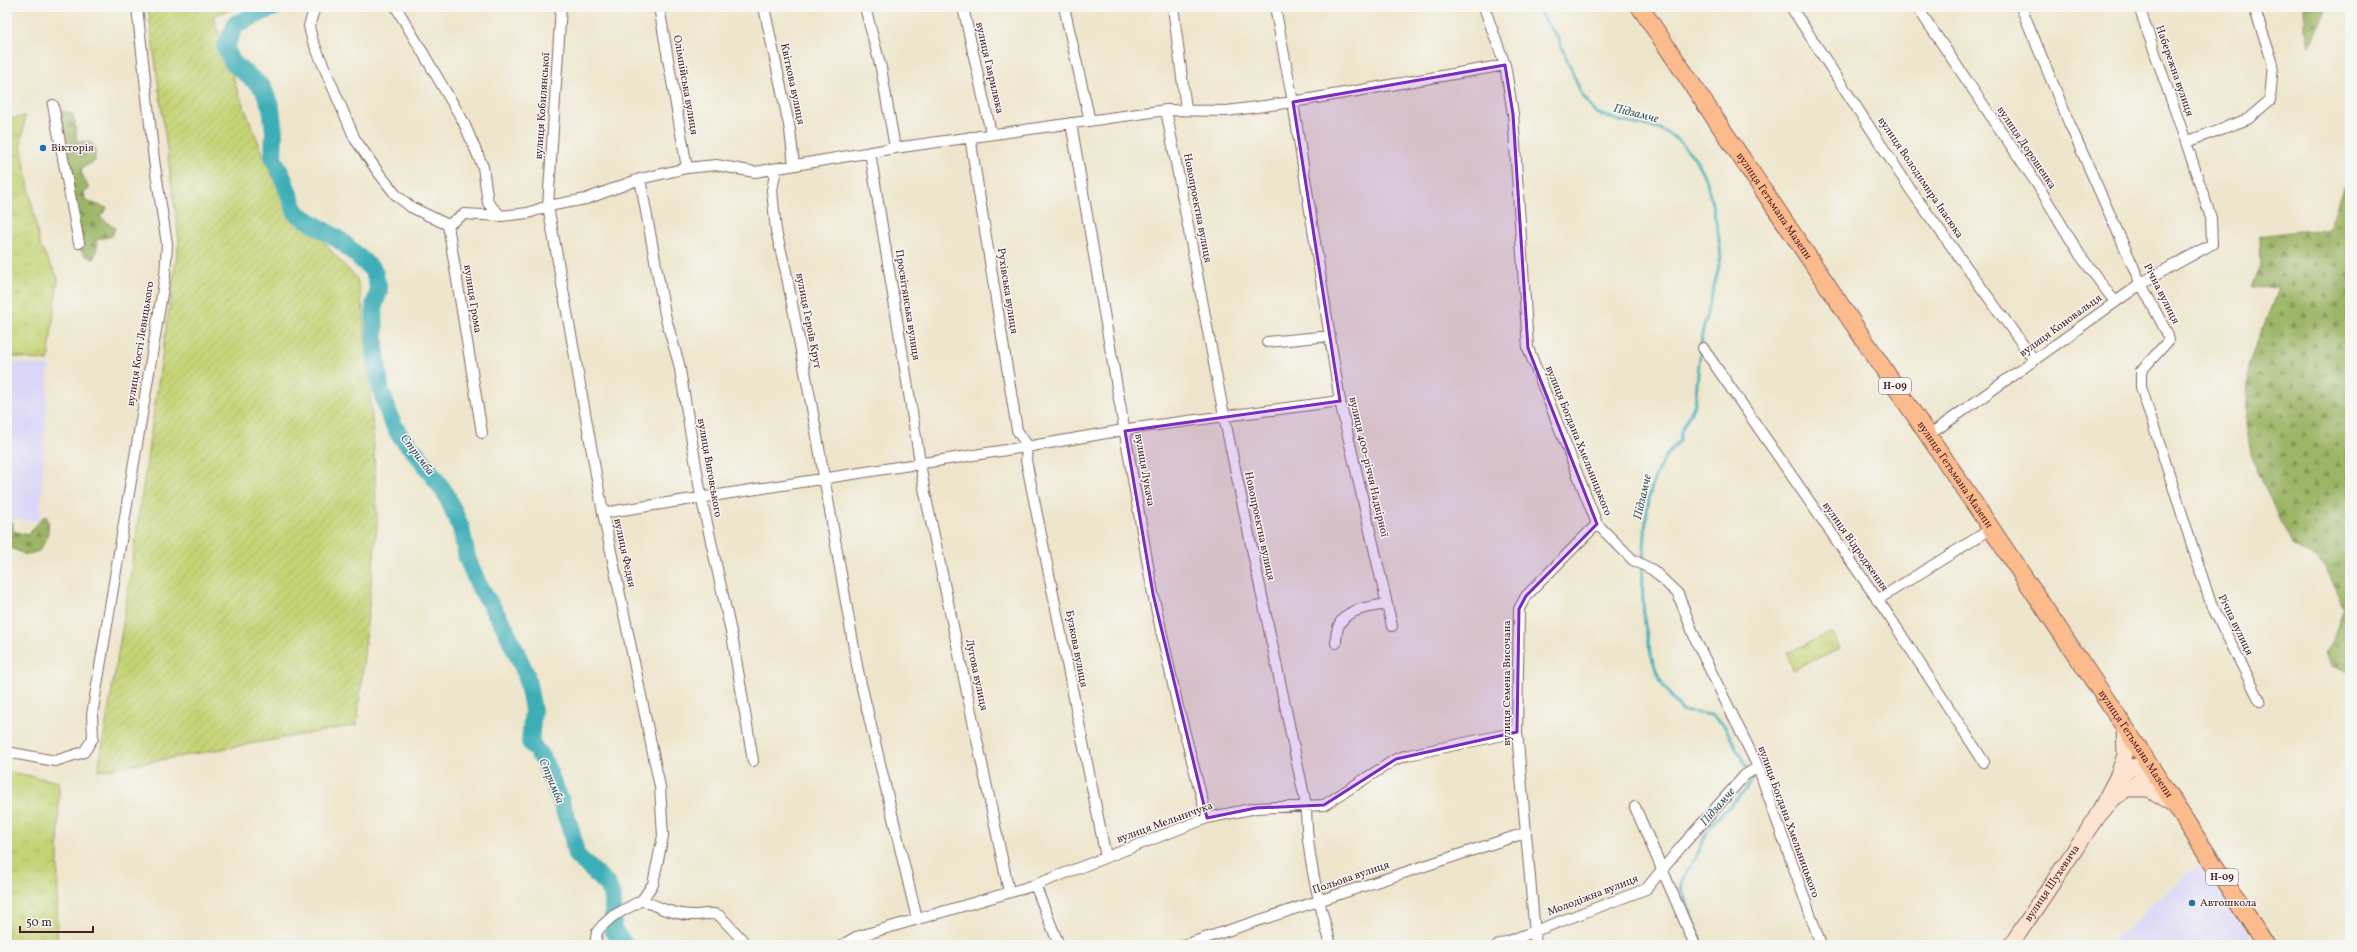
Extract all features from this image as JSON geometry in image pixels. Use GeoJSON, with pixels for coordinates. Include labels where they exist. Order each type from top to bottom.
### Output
{"type":"FeatureCollection","features":[{"type":"Feature","properties":{"kind":"main road","name":"вулиця Гетьмана Мазепи"},"geometry":{"type":"LineString","coordinates":[[1640,7],[2179,808],[2266,945]]}},
{"type":"Feature","properties":{"kind":"main road"},"geometry":{"type":"LineString","coordinates":[[2122,784],[2125,755],[2124,726]]}},
{"type":"Feature","properties":{"kind":"main road"},"geometry":{"type":"LineString","coordinates":[[2122,784],[2142,778],[2150,765]]}},
{"type":"Feature","properties":{"kind":"main road"},"geometry":{"type":"LineString","coordinates":[[2122,784],[2155,791],[2179,808]]}},
{"type":"Feature","properties":{"kind":"main road","name":"вулиця Шухевича"},"geometry":{"type":"LineString","coordinates":[[2011,945],[2094,821],[2122,784]]}},
{"type":"Feature","properties":{"kind":"street","name":"вулиця Кості Левицького"},"geometry":{"type":"LineString","coordinates":[[7,752],[55,761],[84,752],[93,738],[92,715],[163,283],[167,244],[154,160],[138,7]]}},
{"type":"Feature","properties":{"kind":"street"},"geometry":{"type":"LineString","coordinates":[[315,7],[309,26],[312,39],[355,139],[396,195],[411,207],[448,225],[464,214],[501,216],[528,213],[548,206],[586,199],[640,179],[687,168],[716,165],[755,172],[895,148],[1166,110],[1186,109],[1227,111],[1293,102],[1505,65]]}},
{"type":"Feature","properties":{"kind":"street"},"geometry":{"type":"LineString","coordinates":[[396,7],[464,121],[483,167],[488,203],[501,216]]}},
{"type":"Feature","properties":{"kind":"street","name":"вулиця Кобилянської"},"geometry":{"type":"LineString","coordinates":[[548,206],[561,7]]}},
{"type":"Feature","properties":{"kind":"street","name":"Олімпійська вулиця"},"geometry":{"type":"LineString","coordinates":[[659,7],[687,168]]}},
{"type":"Feature","properties":{"kind":"street","name":"Квіткова вулиця"},"geometry":{"type":"LineString","coordinates":[[764,7],[790,130],[794,165]]}},
{"type":"Feature","properties":{"kind":"street"},"geometry":{"type":"LineString","coordinates":[[865,7],[881,68],[895,148]]}},
{"type":"Feature","properties":{"kind":"street","name":"вулиця Гаврилюка"},"geometry":{"type":"LineString","coordinates":[[963,7],[991,134]]}},
{"type":"Feature","properties":{"kind":"street"},"geometry":{"type":"LineString","coordinates":[[1064,7],[1090,121]]}},
{"type":"Feature","properties":{"kind":"street"},"geometry":{"type":"LineString","coordinates":[[1173,7],[1186,109]]}},
{"type":"Feature","properties":{"kind":"street"},"geometry":{"type":"LineString","coordinates":[[1275,7],[1293,102]]}},
{"type":"Feature","properties":{"kind":"street","name":"вулиця Богдана Хмельницького"},"geometry":{"type":"LineString","coordinates":[[1484,7],[1505,65],[1513,114],[1528,348],[1598,524],[1633,560],[1653,570],[1678,594],[1697,643],[1752,771],[1821,945]]}},
{"type":"Feature","properties":{"kind":"street","name":"вулиця Володимира Івасюка"},"geometry":{"type":"LineString","coordinates":[[1791,7],[1912,192],[2034,360]]}},
{"type":"Feature","properties":{"kind":"street","name":"вулиця Дорошенка"},"geometry":{"type":"LineString","coordinates":[[1917,7],[2037,184],[2080,255],[2114,302]]}},
{"type":"Feature","properties":{"kind":"street","name":"Річна вулиця"},"geometry":{"type":"LineString","coordinates":[[2021,7],[2070,125],[2141,284],[2159,317],[2169,340],[2141,371],[2141,387],[2211,604],[2260,701]]}},
{"type":"Feature","properties":{"kind":"street","name":"Набережна вулиця"},"geometry":{"type":"LineString","coordinates":[[2139,7],[2211,218],[2212,244]]}},
{"type":"Feature","properties":{"kind":"street"},"geometry":{"type":"LineString","coordinates":[[2186,142],[2248,119],[2270,100],[2273,64],[2254,7]]}},
{"type":"Feature","properties":{"kind":"street","name":"вулиця 400-річчя Надвірної"},"geometry":{"type":"LineString","coordinates":[[1293,102],[1340,401],[1392,626]]}},
{"type":"Feature","properties":{"kind":"street"},"geometry":{"type":"LineString","coordinates":[[53,106],[78,243]]}},
{"type":"Feature","properties":{"kind":"street","name":"Новопроектна вулиця"},"geometry":{"type":"LineString","coordinates":[[1166,110],[1224,416],[1306,805],[1306,834],[1319,902],[1330,945]]}},
{"type":"Feature","properties":{"kind":"street","name":"вулиця Лукача"},"geometry":{"type":"LineString","coordinates":[[1071,123],[1153,594],[1178,707],[1207,818]]}},
{"type":"Feature","properties":{"kind":"street","name":"Рухівська вулиця"},"geometry":{"type":"LineString","coordinates":[[970,137],[1017,430],[1027,445]]}},
{"type":"Feature","properties":{"kind":"street","name":"Просвітянська вулиця"},"geometry":{"type":"LineString","coordinates":[[870,152],[921,463]]}},
{"type":"Feature","properties":{"kind":"street","name":"вулиця Героїв Крут"},"geometry":{"type":"LineString","coordinates":[[776,169],[772,190],[776,231],[786,272],[825,478],[864,705],[916,919]]}},
{"type":"Feature","properties":{"kind":"street","name":"вулиця Виговського"},"geometry":{"type":"LineString","coordinates":[[640,179],[666,319],[679,364],[701,496],[734,641],[753,761]]}},
{"type":"Feature","properties":{"kind":"street","name":"вулиця Федяя"},"geometry":{"type":"LineString","coordinates":[[548,206],[603,513],[660,787],[663,836],[653,884],[642,900]]}},
{"type":"Feature","properties":{"kind":"street","name":"вулиця Грома"},"geometry":{"type":"LineString","coordinates":[[448,225],[482,433]]}},
{"type":"Feature","properties":{"kind":"street","name":"вулиця Коновальця"},"geometry":{"type":"LineString","coordinates":[[1929,435],[2114,302],[2141,284],[2212,244]]}},
{"type":"Feature","properties":{"kind":"street"},"geometry":{"type":"LineString","coordinates":[[1267,342],[1330,336]]}},
{"type":"Feature","properties":{"kind":"street","name":"вулиця Відродження"},"geometry":{"type":"LineString","coordinates":[[1703,348],[1877,600],[1984,762]]}},
{"type":"Feature","properties":{"kind":"street"},"geometry":{"type":"LineString","coordinates":[[603,513],[701,496],[921,463],[1027,445],[1224,416],[1340,401]]}},
{"type":"Feature","properties":{"kind":"street","name":"Бузкова вулиця"},"geometry":{"type":"LineString","coordinates":[[1027,445],[1026,460],[1106,857]]}},
{"type":"Feature","properties":{"kind":"street","name":"Лугова вулиця"},"geometry":{"type":"LineString","coordinates":[[921,463],[978,750],[1009,892]]}},
{"type":"Feature","properties":{"kind":"street","name":"вулиця Семена Височана"},"geometry":{"type":"LineString","coordinates":[[1536,945],[1517,732],[1519,609],[1526,596],[1598,524]]}},
{"type":"Feature","properties":{"kind":"street"},"geometry":{"type":"LineString","coordinates":[[1877,600],[1992,529]]}},
{"type":"Feature","properties":{"kind":"street"},"geometry":{"type":"LineString","coordinates":[[1336,643],[1339,626],[1346,615],[1361,608],[1386,604]]}},
{"type":"Feature","properties":{"kind":"street","name":"вулиця Мельничука"},"geometry":{"type":"LineString","coordinates":[[842,945],[856,937],[1034,885],[1207,818],[1256,808],[1306,805],[1315,807],[1324,805],[1396,759],[1517,732]]}},
{"type":"Feature","properties":{"kind":"street","name":"Молодіжна вулиця"},"geometry":{"type":"LineString","coordinates":[[1498,945],[1646,889],[1681,846],[1752,771]]}},
{"type":"Feature","properties":{"kind":"street"},"geometry":{"type":"LineString","coordinates":[[1635,808],[1695,945]]}},
{"type":"Feature","properties":{"kind":"street","name":"Польова вулиця"},"geometry":{"type":"LineString","coordinates":[[1184,945],[1526,833]]}},
{"type":"Feature","properties":{"kind":"street"},"geometry":{"type":"LineString","coordinates":[[1034,885],[1059,945]]}},
{"type":"Feature","properties":{"kind":"street"},"geometry":{"type":"LineString","coordinates":[[595,945],[597,932],[613,916],[642,900],[668,912],[690,915],[714,913],[720,916],[748,945]]}},
{"type":"Feature","properties":{"kind":"highlighted area"},"geometry":{"type":"Polygon","coordinates":[[[1505,65],[1513,114],[1528,348],[1597,524],[1526,596],[1519,609],[1517,732],[1396,759],[1324,805],[1256,808],[1207,818],[1153,594],[1125,431],[1340,401],[1293,102],[1505,65]]]}},
{"type":"Feature","properties":{"kind":"shaded area"},"geometry":{"type":"Polygon","coordinates":[[[7,362],[49,366],[40,522],[7,517],[7,362]]]}},
{"type":"Feature","properties":{"kind":"shaded area","name":"Автошкола"},"geometry":{"type":"Polygon","coordinates":[[[2203,860],[2256,945],[2108,945],[2203,860]]]}},
{"type":"Feature","properties":{"kind":"green space"},"geometry":{"type":"Polygon","coordinates":[[[148,7],[236,7],[213,16],[238,92],[273,178],[333,253],[357,279],[363,308],[373,429],[377,525],[357,725],[98,771],[122,630],[179,240],[148,7]]]}},
{"type":"Feature","properties":{"kind":"green space"},"geometry":{"type":"Polygon","coordinates":[[[2304,7],[2327,7],[2311,46],[2305,28],[2304,7]]]}},
{"type":"Feature","properties":{"kind":"green space"},"geometry":{"type":"Polygon","coordinates":[[[63,111],[72,114],[75,121],[77,143],[84,141],[91,142],[95,147],[95,161],[82,168],[81,172],[89,189],[84,193],[86,201],[107,208],[100,217],[115,228],[112,236],[95,240],[98,244],[94,258],[86,256],[80,250],[58,115],[63,111]]]}},
{"type":"Feature","properties":{"kind":"green space"},"geometry":{"type":"Polygon","coordinates":[[[25,116],[21,145],[40,246],[58,278],[48,361],[7,356],[7,120],[25,116]]]}},
{"type":"Feature","properties":{"kind":"green space"},"geometry":{"type":"Polygon","coordinates":[[[2350,172],[2349,673],[2332,666],[2324,653],[2332,642],[2344,607],[2325,567],[2316,558],[2292,545],[2252,459],[2246,425],[2249,363],[2279,287],[2251,288],[2261,267],[2260,236],[2298,231],[2328,230],[2350,172]]]}},
{"type":"Feature","properties":{"kind":"green space"},"geometry":{"type":"Polygon","coordinates":[[[7,516],[13,522],[13,531],[28,535],[43,517],[47,517],[48,531],[44,543],[39,551],[26,555],[7,546],[7,516]]]}},
{"type":"Feature","properties":{"kind":"green space"},"geometry":{"type":"Polygon","coordinates":[[[1832,632],[1840,648],[1793,670],[1787,653],[1832,632]]]}},
{"type":"Feature","properties":{"kind":"green space"},"geometry":{"type":"Polygon","coordinates":[[[7,771],[59,782],[57,945],[7,945],[7,771]]]}},
{"type":"Feature","properties":{"kind":"waterway","name":"Стримба"},"geometry":{"type":"LineString","coordinates":[[274,7],[236,24],[225,47],[232,62],[263,88],[271,108],[274,132],[273,157],[283,178],[296,213],[341,241],[374,271],[379,291],[374,305],[375,347],[380,387],[391,420],[401,437],[418,455],[446,494],[461,528],[467,558],[479,586],[505,628],[526,674],[533,710],[530,742],[543,759],[560,799],[571,830],[576,855],[607,884],[613,897],[613,931],[626,945]]}},
{"type":"Feature","properties":{"kind":"waterway","name":"Підзамче"},"geometry":{"type":"LineString","coordinates":[[1536,7],[1558,38],[1582,95],[1596,113],[1623,122],[1658,128],[1677,139],[1695,158],[1707,182],[1718,231],[1721,258],[1702,334],[1695,404],[1681,431],[1680,440],[1668,454],[1656,474],[1652,486],[1647,513],[1643,569],[1643,604],[1647,639],[1651,656],[1662,683],[1682,711],[1711,715],[1724,725],[1752,778],[1746,789],[1710,827],[1697,855],[1685,874],[1682,883],[1681,888],[1703,945]]}},
{"type":"Feature","properties":{"kind":"place","name":"Вікторія"},"geometry":{"type":"Point","coordinates":[43,148]}},
{"type":"Feature","properties":{"kind":"place","name":"Автошкола"},"geometry":{"type":"Point","coordinates":[2192,903]}}]}
